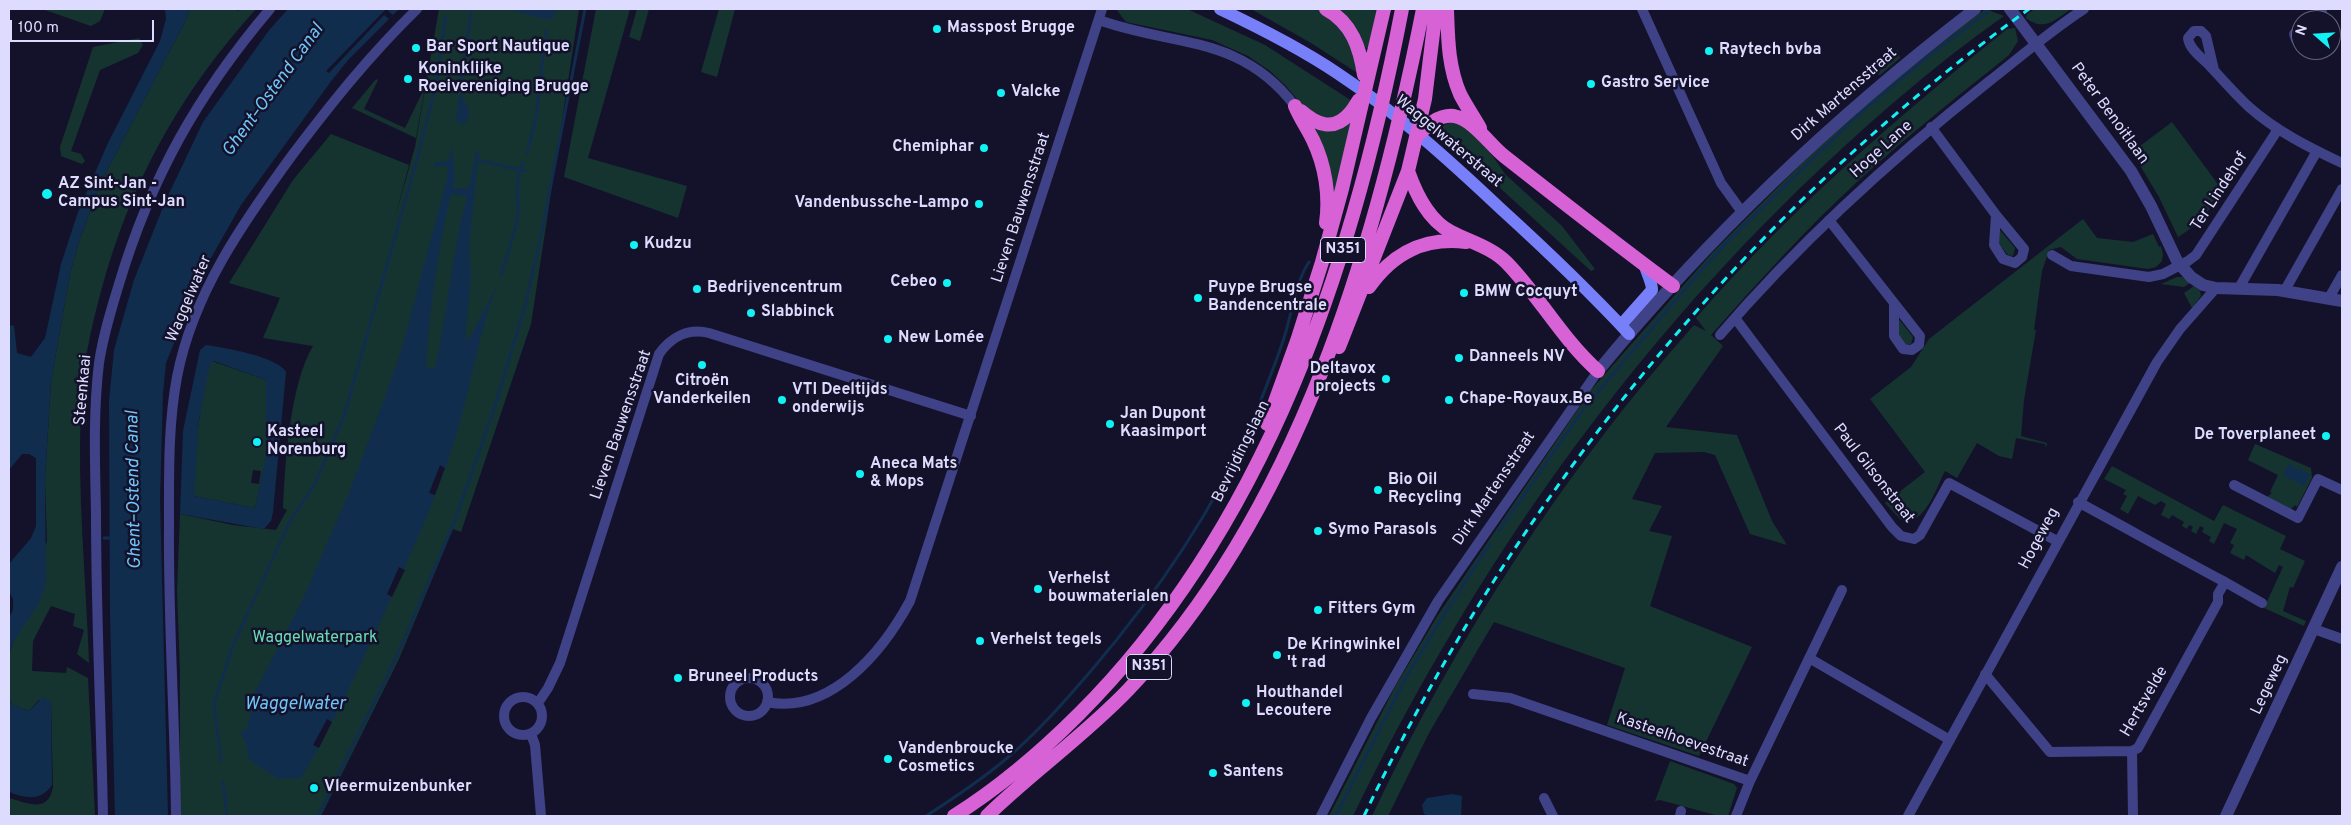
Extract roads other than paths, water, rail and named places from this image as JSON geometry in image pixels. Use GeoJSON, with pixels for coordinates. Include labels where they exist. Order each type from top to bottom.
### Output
{"type":"FeatureCollection","features":[{"type":"Feature","properties":{"kind":"highway"},"geometry":{"type":"LineString","coordinates":[[1295,106],[1312,122],[1333,124],[1350,114],[1364,91],[1362,58],[1354,36],[1338,16],[1326,9]]}},
{"type":"Feature","properties":{"kind":"highway"},"geometry":{"type":"LineString","coordinates":[[1250,480],[1254,451],[1284,378],[1315,284],[1342,189],[1384,9]]}},
{"type":"Feature","properties":{"kind":"highway","name":"Bevrijdingslaan"},"geometry":{"type":"LineString","coordinates":[[954,816],[989,794],[1016,773],[1073,719],[1121,669],[1186,586],[1250,480],[1275,429],[1310,344],[1347,237],[1382,104],[1402,9]]}},
{"type":"Feature","properties":{"kind":"highway","name":"N351"},"geometry":{"type":"LineString","coordinates":[[987,816],[1088,730],[1129,690],[1166,646],[1210,587],[1248,524],[1285,453],[1318,378],[1353,282],[1376,208],[1423,9]]}},
{"type":"Feature","properties":{"kind":"highway"},"geometry":{"type":"LineString","coordinates":[[1318,378],[1334,358],[1408,171],[1425,99],[1436,9]]}},
{"type":"Feature","properties":{"kind":"highway"},"geometry":{"type":"LineString","coordinates":[[1447,9],[1450,60],[1454,78],[1460,94],[1484,138]]}},
{"type":"Feature","properties":{"kind":"highway"},"geometry":{"type":"LineString","coordinates":[[1295,106],[1314,141],[1327,193],[1326,219],[1315,284]]}},
{"type":"Feature","properties":{"kind":"highway"},"geometry":{"type":"LineString","coordinates":[[1416,137],[1430,124],[1442,117],[1453,116],[1469,124],[1502,155],[1673,286]]}},
{"type":"Feature","properties":{"kind":"highway"},"geometry":{"type":"LineString","coordinates":[[1408,171],[1417,194],[1430,216],[1451,232],[1498,255],[1562,333],[1598,371]]}},
{"type":"Feature","properties":{"kind":"highway"},"geometry":{"type":"LineString","coordinates":[[1356,306],[1380,272],[1407,250],[1425,243],[1443,241],[1476,243]]}},
{"type":"Feature","properties":{"kind":"highway","name":"N351"},"geometry":{"type":"LineString","coordinates":[[980,816],[998,806]]}},
{"type":"Feature","properties":{"kind":"main road","name":"Waggelwaterstraat"},"geometry":{"type":"LineString","coordinates":[[1220,9],[1271,34],[1346,80],[1434,148],[1552,256],[1625,330]]}},
{"type":"Feature","properties":{"kind":"main road"},"geometry":{"type":"LineString","coordinates":[[1625,330],[1652,290],[1652,283],[1648,277],[1646,266]]}},
{"type":"Feature","properties":{"kind":"street","name":"Steenkaai"},"geometry":{"type":"LineString","coordinates":[[103,816],[96,564],[95,401],[100,360],[111,311],[129,250],[153,190],[178,138],[205,92],[270,9]]}},
{"type":"Feature","properties":{"kind":"street","name":"Waggelwater"},"geometry":{"type":"LineString","coordinates":[[176,816],[174,708],[168,589],[169,447],[177,378],[183,354],[216,271],[250,215],[364,63],[417,9]]}},
{"type":"Feature","properties":{"kind":"street","name":"Lieven Bauwensstraat"},"geometry":{"type":"LineString","coordinates":[[768,702],[784,706],[798,704],[830,690],[860,668],[889,638],[910,601],[919,579],[1102,9]]}},
{"type":"Feature","properties":{"kind":"street"},"geometry":{"type":"LineString","coordinates":[[1642,9],[1721,183],[1742,212]]}},
{"type":"Feature","properties":{"kind":"street","name":"Dirk Martensstraat"},"geometry":{"type":"LineString","coordinates":[[1321,816],[1374,710],[1438,601],[1625,330],[1673,286],[1742,212],[1846,112],[1975,9]]}},
{"type":"Feature","properties":{"kind":"street","name":"Peter Benoitlaan"},"geometry":{"type":"LineString","coordinates":[[2010,9],[2131,171],[2152,206],[2180,265]]}},
{"type":"Feature","properties":{"kind":"street","name":"Hoge Lane"},"geometry":{"type":"LineString","coordinates":[[1720,335],[1829,220],[1931,127],[2084,9]]}},
{"type":"Feature","properties":{"kind":"street"},"geometry":{"type":"LineString","coordinates":[[1099,20],[1119,27],[1218,49],[1262,73],[1295,106]]}},
{"type":"Feature","properties":{"kind":"street"},"geometry":{"type":"LineString","coordinates":[[2214,70],[2250,108],[2276,128],[2342,163]]}},
{"type":"Feature","properties":{"kind":"street"},"geometry":{"type":"LineString","coordinates":[[1931,127],[1996,215]]}},
{"type":"Feature","properties":{"kind":"street","name":"Ter Lindehof"},"geometry":{"type":"LineString","coordinates":[[2180,265],[2196,255],[2275,134],[2276,128]]}},
{"type":"Feature","properties":{"kind":"street"},"geometry":{"type":"LineString","coordinates":[[2239,288],[2317,151]]}},
{"type":"Feature","properties":{"kind":"street"},"geometry":{"type":"LineString","coordinates":[[2285,290],[2342,189]]}},
{"type":"Feature","properties":{"kind":"street"},"geometry":{"type":"LineString","coordinates":[[1829,220],[1894,305]]}},
{"type":"Feature","properties":{"kind":"street"},"geometry":{"type":"LineString","coordinates":[[2052,255],[2071,266],[2149,277],[2158,276],[2180,265],[2195,280],[2216,288],[2285,290],[2342,301]]}},
{"type":"Feature","properties":{"kind":"street"},"geometry":{"type":"LineString","coordinates":[[2329,298],[2342,275]]}},
{"type":"Feature","properties":{"kind":"street","name":"Hogeweg"},"geometry":{"type":"LineString","coordinates":[[1908,816],[2078,502],[2164,352],[2216,288]]}},
{"type":"Feature","properties":{"kind":"street","name":"Paul Gilsonstraat"},"geometry":{"type":"LineString","coordinates":[[1735,318],[1892,528],[1901,536],[1914,539],[1920,535],[1949,483],[2057,541]]}},
{"type":"Feature","properties":{"kind":"street","name":"Lieven Bauwensstraat"},"geometry":{"type":"LineString","coordinates":[[538,703],[560,664],[659,354],[673,339],[690,332],[709,333],[971,416]]}},
{"type":"Feature","properties":{"kind":"street"},"geometry":{"type":"LineString","coordinates":[[2234,485],[2298,518],[2318,479],[2342,490]]}},
{"type":"Feature","properties":{"kind":"street"},"geometry":{"type":"LineString","coordinates":[[2078,502],[2262,603]]}},
{"type":"Feature","properties":{"kind":"street","name":"Legeweg"},"geometry":{"type":"LineString","coordinates":[[2226,816],[2342,567]]}},
{"type":"Feature","properties":{"kind":"street","name":"Hertsvelde"},"geometry":{"type":"LineString","coordinates":[[1985,674],[2050,752],[2132,751],[2138,748],[2218,602],[2218,594],[2225,582]]}},
{"type":"Feature","properties":{"kind":"street","name":"Kasteelhoevestraat"},"geometry":{"type":"LineString","coordinates":[[1473,694],[1510,698],[1750,781],[1842,590]]}},
{"type":"Feature","properties":{"kind":"street"},"geometry":{"type":"LineString","coordinates":[[2314,629],[2342,639]]}},
{"type":"Feature","properties":{"kind":"street"},"geometry":{"type":"LineString","coordinates":[[1809,658],[1950,740]]}},
{"type":"Feature","properties":{"kind":"street"},"geometry":{"type":"LineString","coordinates":[[520,696],[526,696],[538,703],[543,715],[542,721],[531,734],[519,735],[508,729],[504,716],[509,702],[520,696]]}},
{"type":"Feature","properties":{"kind":"street"},"geometry":{"type":"LineString","coordinates":[[531,734],[536,745],[541,816]]}},
{"type":"Feature","properties":{"kind":"street"},"geometry":{"type":"LineString","coordinates":[[2132,751],[2133,816]]}},
{"type":"Feature","properties":{"kind":"street"},"geometry":{"type":"LineString","coordinates":[[1736,816],[1750,781]]}},
{"type":"Feature","properties":{"kind":"street"},"geometry":{"type":"LineString","coordinates":[[1544,798],[1553,816]]}},
{"type":"Feature","properties":{"kind":"water"},"geometry":{"type":"Polygon","coordinates":[[[165,9],[189,9],[187,18],[102,180],[78,244],[70,274],[51,382],[45,480],[46,583],[39,604],[13,642],[10,652],[10,699],[12,705],[29,711],[43,697],[51,703],[52,785],[43,794],[38,796],[21,796],[9,792],[9,618],[13,610],[13,599],[9,592],[9,564],[31,538],[36,526],[36,458],[29,454],[22,454],[9,470],[9,325],[14,326],[17,353],[31,357],[45,338],[61,264],[78,212],[108,143],[160,41],[166,19],[165,9]]]}},
{"type":"Feature","properties":{"kind":"water","name":"Ghent–Ostend Canal"},"geometry":{"type":"Polygon","coordinates":[[[288,9],[399,9],[349,59],[332,80],[241,205],[203,272],[166,363],[163,393],[160,500],[168,816],[115,816],[110,614],[109,401],[114,350],[134,280],[165,202],[203,122],[270,29],[288,9]]]}},
{"type":"Feature","properties":{"kind":"water"},"geometry":{"type":"Polygon","coordinates":[[[508,9],[544,9],[551,11],[556,9],[553,19],[544,19],[508,9]]]}},
{"type":"Feature","properties":{"kind":"water"},"geometry":{"type":"Polygon","coordinates":[[[461,84],[462,98],[468,107],[469,114],[465,123],[461,124],[456,120],[461,84]]]}},
{"type":"Feature","properties":{"kind":"water","name":"Waggelwater"},"geometry":{"type":"Polygon","coordinates":[[[452,144],[455,180],[453,188],[469,188],[476,150],[479,151],[469,246],[471,274],[465,340],[472,334],[497,285],[484,325],[458,428],[445,469],[421,529],[336,716],[301,778],[278,779],[249,760],[245,740],[240,734],[247,729],[254,694],[302,601],[348,495],[382,405],[402,348],[447,178],[448,166],[434,167],[435,163],[449,161],[452,144]],[[451,194],[446,215],[438,257],[430,321],[426,364],[431,369],[435,367],[467,196],[451,194]]]}},
{"type":"Feature","properties":{"kind":"water"},"geometry":{"type":"Polygon","coordinates":[[[206,345],[261,357],[272,361],[286,372],[273,512],[271,521],[264,529],[180,514],[183,431],[200,350],[206,345]],[[214,361],[210,365],[199,419],[194,496],[255,508],[266,457],[266,380],[214,361]]]}},
{"type":"Feature","properties":{"kind":"water"},"geometry":{"type":"Polygon","coordinates":[[[2288,464],[2310,474],[2304,486],[2283,475],[2288,464]]]}},
{"type":"Feature","properties":{"kind":"water"},"geometry":{"type":"Polygon","coordinates":[[[1453,794],[1462,796],[1461,816],[1430,816],[1424,814],[1422,805],[1427,798],[1453,794]]]}},
{"type":"Feature","properties":{"kind":"waterway"},"geometry":{"type":"LineString","coordinates":[[318,816],[397,656],[455,520],[493,412],[525,306],[540,241],[585,9]]}},
{"type":"Feature","properties":{"kind":"waterway"},"geometry":{"type":"LineString","coordinates":[[1499,531],[1585,407],[1730,239],[1857,116],[1921,62],[1989,11]]}},
{"type":"Feature","properties":{"kind":"waterway"},"geometry":{"type":"LineString","coordinates":[[461,84],[471,12]]}},
{"type":"Feature","properties":{"kind":"waterway"},"geometry":{"type":"LineString","coordinates":[[221,761],[214,704],[232,648],[288,525],[314,485],[344,416],[418,156],[436,84],[446,17]]}},
{"type":"Feature","properties":{"kind":"waterway"},"geometry":{"type":"LineString","coordinates":[[527,153],[536,118],[546,31]]}},
{"type":"Feature","properties":{"kind":"waterway"},"geometry":{"type":"LineString","coordinates":[[478,160],[525,171]]}},
{"type":"Feature","properties":{"kind":"waterway"},"geometry":{"type":"LineString","coordinates":[[501,275],[517,221],[517,185],[523,163]]}},
{"type":"Feature","properties":{"kind":"waterway"},"geometry":{"type":"LineString","coordinates":[[926,816],[987,774],[1039,728],[1090,672],[1159,584],[1219,489],[1252,422],[1286,331],[1300,280],[1309,262]]}},
{"type":"Feature","properties":{"kind":"waterway"},"geometry":{"type":"LineString","coordinates":[[104,538],[113,538]]}},
{"type":"Feature","properties":{"kind":"waterway"},"geometry":{"type":"LineString","coordinates":[[1336,816],[1404,681],[1490,544]]}},
{"type":"Feature","properties":{"kind":"waterway"},"geometry":{"type":"LineString","coordinates":[[223,782],[227,816]]}},
{"type":"Feature","properties":{"kind":"railway"},"geometry":{"type":"LineString","coordinates":[[1364,816],[1424,698],[1491,585],[1565,475],[1646,370],[1733,271],[1826,177],[1925,90],[2029,9]]}},
{"type":"Feature","properties":{"kind":"place","name":"Masspost Brugge"},"geometry":{"type":"Point","coordinates":[937,29]}},
{"type":"Feature","properties":{"kind":"place","name":"Bar Sport Nautique"},"geometry":{"type":"Point","coordinates":[416,48]}},
{"type":"Feature","properties":{"kind":"place","name":"Raytech bvba"},"geometry":{"type":"Point","coordinates":[1709,51]}},
{"type":"Feature","properties":{"kind":"place","name":"Koninklijke Roeivereniging Brugge"},"geometry":{"type":"Point","coordinates":[408,79]}},
{"type":"Feature","properties":{"kind":"place","name":"Gastro Service"},"geometry":{"type":"Point","coordinates":[1591,84]}},
{"type":"Feature","properties":{"kind":"place","name":"Valcke"},"geometry":{"type":"Point","coordinates":[1001,93]}},
{"type":"Feature","properties":{"kind":"place","name":"Chemiphar"},"geometry":{"type":"Point","coordinates":[984,148]}},
{"type":"Feature","properties":{"kind":"place","name":"AZ Sint-Jan - Campus Sint-Jan"},"geometry":{"type":"Point","coordinates":[47,194]}},
{"type":"Feature","properties":{"kind":"place","name":"Vandenbussche-Lampo"},"geometry":{"type":"Point","coordinates":[979,204]}},
{"type":"Feature","properties":{"kind":"place","name":"Kudzu"},"geometry":{"type":"Point","coordinates":[634,245]}},
{"type":"Feature","properties":{"kind":"place","name":"Cebeo"},"geometry":{"type":"Point","coordinates":[947,283]}},
{"type":"Feature","properties":{"kind":"place","name":"Bedrijvencentrum"},"geometry":{"type":"Point","coordinates":[697,289]}},
{"type":"Feature","properties":{"kind":"place","name":"BMW Cocquyt"},"geometry":{"type":"Point","coordinates":[1464,293]}},
{"type":"Feature","properties":{"kind":"place","name":"Puype Brugse Bandencentrale"},"geometry":{"type":"Point","coordinates":[1198,298]}},
{"type":"Feature","properties":{"kind":"place","name":"Slabbinck"},"geometry":{"type":"Point","coordinates":[751,313]}},
{"type":"Feature","properties":{"kind":"place","name":"New Lomée"},"geometry":{"type":"Point","coordinates":[888,339]}},
{"type":"Feature","properties":{"kind":"place","name":"Danneels NV"},"geometry":{"type":"Point","coordinates":[1459,358]}},
{"type":"Feature","properties":{"kind":"place","name":"Citroën Vanderkeilen"},"geometry":{"type":"Point","coordinates":[702,365]}},
{"type":"Feature","properties":{"kind":"place","name":"Deltavox projects"},"geometry":{"type":"Point","coordinates":[1386,379]}},
{"type":"Feature","properties":{"kind":"place","name":"VTI Deeltijds onderwijs"},"geometry":{"type":"Point","coordinates":[782,400]}},
{"type":"Feature","properties":{"kind":"place","name":"Chape-Royaux.Be"},"geometry":{"type":"Point","coordinates":[1449,400]}},
{"type":"Feature","properties":{"kind":"place","name":"Jan Dupont Kaasimport"},"geometry":{"type":"Point","coordinates":[1110,424]}},
{"type":"Feature","properties":{"kind":"place","name":"De Toverplaneet"},"geometry":{"type":"Point","coordinates":[2326,436]}},
{"type":"Feature","properties":{"kind":"place","name":"Kasteel Norenburg"},"geometry":{"type":"Point","coordinates":[257,442]}},
{"type":"Feature","properties":{"kind":"place","name":"Aneca Mats & Mops"},"geometry":{"type":"Point","coordinates":[860,474]}},
{"type":"Feature","properties":{"kind":"place","name":"Bio Oil Recycling"},"geometry":{"type":"Point","coordinates":[1378,490]}},
{"type":"Feature","properties":{"kind":"place","name":"Symo Parasols"},"geometry":{"type":"Point","coordinates":[1318,531]}},
{"type":"Feature","properties":{"kind":"place","name":"Verhelst bouwmaterialen"},"geometry":{"type":"Point","coordinates":[1038,589]}},
{"type":"Feature","properties":{"kind":"place","name":"Fitters Gym"},"geometry":{"type":"Point","coordinates":[1318,610]}},
{"type":"Feature","properties":{"kind":"place","name":"Verhelst tegels"},"geometry":{"type":"Point","coordinates":[980,641]}},
{"type":"Feature","properties":{"kind":"place","name":"De Kringwinkel 't rad"},"geometry":{"type":"Point","coordinates":[1277,655]}},
{"type":"Feature","properties":{"kind":"place","name":"Bruneel Products"},"geometry":{"type":"Point","coordinates":[678,678]}},
{"type":"Feature","properties":{"kind":"place","name":"Houthandel Lecoutere"},"geometry":{"type":"Point","coordinates":[1246,703]}},
{"type":"Feature","properties":{"kind":"place","name":"Vandenbroucke Cosmetics"},"geometry":{"type":"Point","coordinates":[888,759]}},
{"type":"Feature","properties":{"kind":"place","name":"Santens"},"geometry":{"type":"Point","coordinates":[1213,773]}},
{"type":"Feature","properties":{"kind":"place","name":"Vleermuizenbunker"},"geometry":{"type":"Point","coordinates":[314,788]}},
{"type":"Feature","properties":{"kind":"park label","name":"Waggelwaterpark"},"geometry":{"type":"Point","coordinates":[315,639]}}]}
